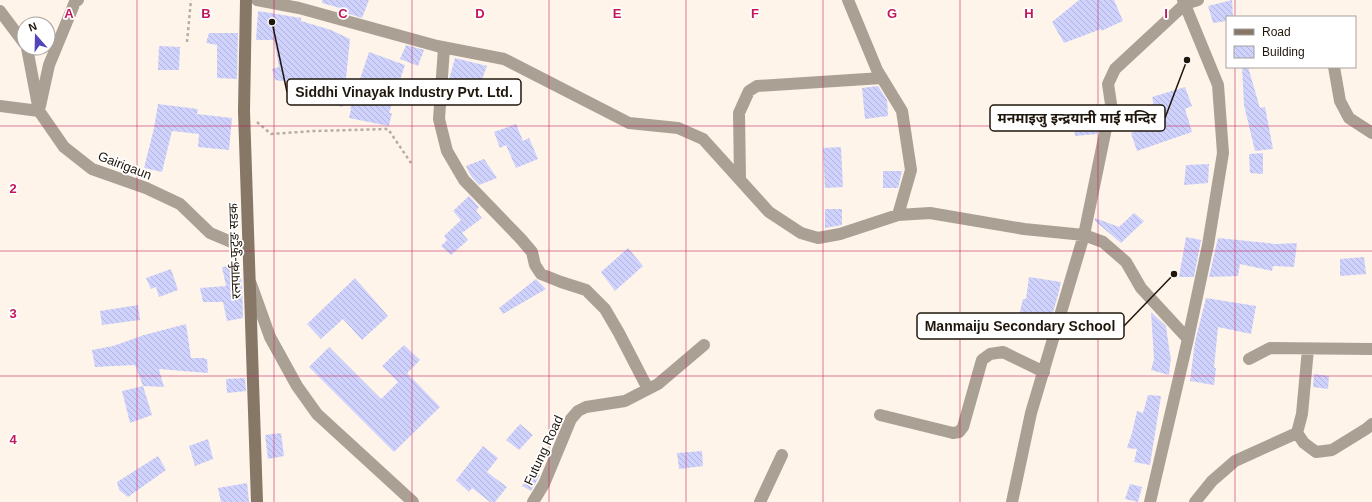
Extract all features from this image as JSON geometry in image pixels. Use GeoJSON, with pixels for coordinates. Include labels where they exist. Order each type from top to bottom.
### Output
{"type":"FeatureCollection","features":[{"type":"Feature","properties":{"kind":"street"},"geometry":{"type":"LineString","coordinates":[[39,111],[48,65],[75,2],[78,0]]}},
{"type":"Feature","properties":{"kind":"street","name":"रत्नपार्क-फुटुङ सडक"},"geometry":{"type":"LineString","coordinates":[[246,0],[244,111],[257,502]]}},
{"type":"Feature","properties":{"kind":"street"},"geometry":{"type":"LineString","coordinates":[[257,0],[299,8],[444,48],[504,59],[629,123],[678,128],[703,139],[769,212],[801,233],[818,238],[840,234],[898,215],[930,213],[1024,229],[1084,235],[1103,242],[1126,262],[1141,288],[1188,339]]}},
{"type":"Feature","properties":{"kind":"street"},"geometry":{"type":"LineString","coordinates":[[848,0],[882,78],[902,111],[911,170],[898,215]]}},
{"type":"Feature","properties":{"kind":"street"},"geometry":{"type":"LineString","coordinates":[[1012,502],[1031,413],[1084,235],[1111,104],[1108,84],[1115,69],[1184,2],[1198,0]]}},
{"type":"Feature","properties":{"kind":"street"},"geometry":{"type":"LineString","coordinates":[[1150,502],[1188,339],[1208,244],[1223,153],[1218,84],[1184,2]]}},
{"type":"Feature","properties":{"kind":"street"},"geometry":{"type":"LineString","coordinates":[[0,11],[16,32]]}},
{"type":"Feature","properties":{"kind":"street"},"geometry":{"type":"LineString","coordinates":[[444,48],[439,118],[447,151],[464,180],[522,239],[532,252],[535,265],[541,274],[586,290],[606,309],[648,390]]}},
{"type":"Feature","properties":{"kind":"street"},"geometry":{"type":"LineString","coordinates":[[29,56],[39,111]]}},
{"type":"Feature","properties":{"kind":"street"},"geometry":{"type":"LineString","coordinates":[[1334,68],[1340,101],[1349,118],[1372,133]]}},
{"type":"Feature","properties":{"kind":"street"},"geometry":{"type":"LineString","coordinates":[[740,179],[739,113],[749,91],[757,86],[882,78]]}},
{"type":"Feature","properties":{"kind":"street"},"geometry":{"type":"LineString","coordinates":[[0,106],[39,111]]}},
{"type":"Feature","properties":{"kind":"street","name":"Gairigaun"},"geometry":{"type":"LineString","coordinates":[[39,111],[64,147],[92,169],[146,188],[180,204],[210,233],[248,249]]}},
{"type":"Feature","properties":{"kind":"street"},"geometry":{"type":"LineString","coordinates":[[249,279],[270,336],[296,386],[317,414],[412,502]]}},
{"type":"Feature","properties":{"kind":"street","name":"Futung Road"},"geometry":{"type":"LineString","coordinates":[[533,502],[544,484],[571,419],[578,411],[586,407],[625,401],[648,390],[658,384],[704,345]]}},
{"type":"Feature","properties":{"kind":"street"},"geometry":{"type":"LineString","coordinates":[[1249,359],[1270,348],[1372,349]]}},
{"type":"Feature","properties":{"kind":"street"},"geometry":{"type":"LineString","coordinates":[[1308,349],[1302,414],[1297,432],[1304,443],[1316,452],[1332,450],[1372,424]]}},
{"type":"Feature","properties":{"kind":"street"},"geometry":{"type":"LineString","coordinates":[[880,415],[953,433],[959,432],[963,427],[982,360],[990,354],[1003,352],[1044,372]]}},
{"type":"Feature","properties":{"kind":"street"},"geometry":{"type":"LineString","coordinates":[[1195,502],[1212,481],[1235,461],[1297,432]]}},
{"type":"Feature","properties":{"kind":"street"},"geometry":{"type":"LineString","coordinates":[[760,502],[782,455]]}},
{"type":"Feature","properties":{"kind":"path"},"geometry":{"type":"LineString","coordinates":[[187,42],[191,0]]}},
{"type":"Feature","properties":{"kind":"path"},"geometry":{"type":"LineString","coordinates":[[244,111],[271,134],[388,129],[411,163]]}},
{"type":"Feature","properties":{"kind":"building"},"geometry":{"type":"Polygon","coordinates":[[[322,0],[369,0],[362,18],[346,13],[347,10],[322,3],[322,0]]]}},
{"type":"Feature","properties":{"kind":"building"},"geometry":{"type":"Polygon","coordinates":[[[1079,0],[1114,0],[1123,21],[1101,31],[1101,29],[1064,43],[1052,22],[1079,0]]]}},
{"type":"Feature","properties":{"kind":"building"},"geometry":{"type":"Polygon","coordinates":[[[1232,0],[1233,16],[1226,16],[1226,21],[1213,23],[1208,6],[1232,0]]]}},
{"type":"Feature","properties":{"kind":"building"},"geometry":{"type":"Polygon","coordinates":[[[258,11],[301,18],[301,21],[331,30],[350,39],[343,107],[305,99],[306,91],[295,83],[275,80],[272,69],[279,67],[274,40],[256,40],[258,11]]]}},
{"type":"Feature","properties":{"kind":"building"},"geometry":{"type":"Polygon","coordinates":[[[209,33],[238,33],[237,79],[217,78],[217,45],[206,43],[209,33]]]}},
{"type":"Feature","properties":{"kind":"building"},"geometry":{"type":"Polygon","coordinates":[[[406,45],[424,50],[418,66],[400,59],[406,45]]]}},
{"type":"Feature","properties":{"kind":"building"},"geometry":{"type":"Polygon","coordinates":[[[159,46],[180,47],[179,70],[158,70],[159,46]]]}},
{"type":"Feature","properties":{"kind":"building"},"geometry":{"type":"Polygon","coordinates":[[[369,52],[405,65],[389,113],[392,113],[389,126],[349,118],[350,109],[369,52]]]}},
{"type":"Feature","properties":{"kind":"building"},"geometry":{"type":"Polygon","coordinates":[[[455,58],[487,66],[477,93],[449,87],[449,80],[455,58]]]}},
{"type":"Feature","properties":{"kind":"building"},"geometry":{"type":"Polygon","coordinates":[[[1242,68],[1248,68],[1260,108],[1265,107],[1273,149],[1255,151],[1244,105],[1242,68]]]}},
{"type":"Feature","properties":{"kind":"building"},"geometry":{"type":"Polygon","coordinates":[[[878,86],[887,100],[888,116],[865,119],[862,88],[878,86]]]}},
{"type":"Feature","properties":{"kind":"building"},"geometry":{"type":"Polygon","coordinates":[[[1185,87],[1192,106],[1185,109],[1192,132],[1137,151],[1131,133],[1158,124],[1152,97],[1185,87]]]}},
{"type":"Feature","properties":{"kind":"building"},"geometry":{"type":"Polygon","coordinates":[[[158,104],[198,109],[197,114],[232,118],[229,150],[198,147],[199,134],[172,131],[162,172],[144,168],[154,128],[158,104]]]}},
{"type":"Feature","properties":{"kind":"building"},"geometry":{"type":"Polygon","coordinates":[[[1097,110],[1099,127],[1097,134],[1075,136],[1073,112],[1097,110]]]}},
{"type":"Feature","properties":{"kind":"building"},"geometry":{"type":"Polygon","coordinates":[[[516,124],[523,141],[529,138],[538,159],[516,168],[506,145],[500,148],[494,132],[516,124]]]}},
{"type":"Feature","properties":{"kind":"building"},"geometry":{"type":"Polygon","coordinates":[[[841,147],[843,187],[825,188],[823,148],[841,147]]]}},
{"type":"Feature","properties":{"kind":"building"},"geometry":{"type":"Polygon","coordinates":[[[1263,153],[1263,174],[1250,173],[1249,154],[1263,153]]]}},
{"type":"Feature","properties":{"kind":"building"},"geometry":{"type":"Polygon","coordinates":[[[484,159],[497,178],[479,185],[471,176],[466,166],[484,159]]]}},
{"type":"Feature","properties":{"kind":"building"},"geometry":{"type":"Polygon","coordinates":[[[1209,164],[1208,183],[1184,185],[1186,165],[1209,164]]]}},
{"type":"Feature","properties":{"kind":"building"},"geometry":{"type":"Polygon","coordinates":[[[883,171],[902,171],[898,188],[883,188],[883,171]]]}},
{"type":"Feature","properties":{"kind":"building"},"geometry":{"type":"Polygon","coordinates":[[[469,196],[479,207],[476,211],[482,218],[462,233],[468,240],[451,255],[441,246],[447,240],[444,236],[461,220],[453,211],[469,196]]]}},
{"type":"Feature","properties":{"kind":"building"},"geometry":{"type":"Polygon","coordinates":[[[825,209],[842,209],[842,225],[825,228],[825,209]]]}},
{"type":"Feature","properties":{"kind":"building"},"geometry":{"type":"Polygon","coordinates":[[[1134,213],[1144,221],[1121,243],[1095,221],[1095,218],[1119,227],[1134,213]]]}},
{"type":"Feature","properties":{"kind":"building"},"geometry":{"type":"Polygon","coordinates":[[[1186,237],[1201,240],[1194,277],[1179,277],[1186,237]]]}},
{"type":"Feature","properties":{"kind":"building"},"geometry":{"type":"Polygon","coordinates":[[[1218,238],[1276,244],[1297,243],[1294,267],[1273,266],[1272,271],[1240,264],[1238,276],[1209,277],[1218,238]]]}},
{"type":"Feature","properties":{"kind":"building"},"geometry":{"type":"Polygon","coordinates":[[[628,248],[643,266],[615,291],[601,272],[628,248]]]}},
{"type":"Feature","properties":{"kind":"building"},"geometry":{"type":"Polygon","coordinates":[[[1364,257],[1366,274],[1340,276],[1340,259],[1364,257]]]}},
{"type":"Feature","properties":{"kind":"building"},"geometry":{"type":"Polygon","coordinates":[[[238,264],[242,283],[243,318],[227,321],[223,302],[203,302],[200,288],[226,286],[222,267],[238,264]]]}},
{"type":"Feature","properties":{"kind":"building"},"geometry":{"type":"Polygon","coordinates":[[[171,269],[178,290],[159,297],[156,287],[151,289],[146,278],[171,269]]]}},
{"type":"Feature","properties":{"kind":"building"},"geometry":{"type":"Polygon","coordinates":[[[1029,277],[1061,282],[1050,323],[1019,316],[1023,299],[1026,299],[1029,277]]]}},
{"type":"Feature","properties":{"kind":"building"},"geometry":{"type":"Polygon","coordinates":[[[355,278],[388,316],[362,340],[343,319],[321,339],[307,324],[355,278]]]}},
{"type":"Feature","properties":{"kind":"building"},"geometry":{"type":"Polygon","coordinates":[[[536,279],[546,289],[503,314],[499,308],[536,279]]]}},
{"type":"Feature","properties":{"kind":"building"},"geometry":{"type":"Polygon","coordinates":[[[1206,298],[1256,306],[1251,334],[1218,327],[1214,385],[1190,381],[1195,342],[1206,298]]]}},
{"type":"Feature","properties":{"kind":"building"},"geometry":{"type":"Polygon","coordinates":[[[138,305],[140,320],[102,325],[100,311],[138,305]]]}},
{"type":"Feature","properties":{"kind":"building"},"geometry":{"type":"Polygon","coordinates":[[[1151,312],[1166,326],[1171,356],[1169,375],[1151,370],[1154,359],[1151,312]]]}},
{"type":"Feature","properties":{"kind":"building"},"geometry":{"type":"Polygon","coordinates":[[[186,324],[191,358],[207,359],[208,373],[159,369],[164,387],[143,386],[135,365],[95,367],[92,350],[113,346],[144,335],[186,324]]]}},
{"type":"Feature","properties":{"kind":"building"},"geometry":{"type":"Polygon","coordinates":[[[404,345],[420,360],[407,373],[440,407],[394,452],[309,367],[329,347],[381,399],[398,382],[382,366],[404,345]]]}},
{"type":"Feature","properties":{"kind":"building"},"geometry":{"type":"Polygon","coordinates":[[[1314,374],[1329,376],[1328,389],[1313,387],[1314,374]]]}},
{"type":"Feature","properties":{"kind":"building"},"geometry":{"type":"Polygon","coordinates":[[[245,378],[246,391],[227,393],[226,379],[245,378]]]}},
{"type":"Feature","properties":{"kind":"building"},"geometry":{"type":"Polygon","coordinates":[[[143,386],[152,415],[130,423],[122,391],[143,386]]]}},
{"type":"Feature","properties":{"kind":"building"},"geometry":{"type":"Polygon","coordinates":[[[1148,395],[1161,396],[1150,465],[1134,462],[1137,449],[1127,448],[1137,411],[1143,413],[1148,395]]]}},
{"type":"Feature","properties":{"kind":"building"},"geometry":{"type":"Polygon","coordinates":[[[520,424],[533,435],[519,450],[506,440],[520,424]]]}},
{"type":"Feature","properties":{"kind":"building"},"geometry":{"type":"Polygon","coordinates":[[[281,433],[284,456],[268,459],[265,435],[281,433]]]}},
{"type":"Feature","properties":{"kind":"building"},"geometry":{"type":"Polygon","coordinates":[[[208,439],[213,459],[195,466],[189,446],[208,439]]]}},
{"type":"Feature","properties":{"kind":"building"},"geometry":{"type":"Polygon","coordinates":[[[483,446],[498,458],[487,472],[507,487],[495,502],[490,502],[472,488],[469,492],[456,480],[483,446]]]}},
{"type":"Feature","properties":{"kind":"building"},"geometry":{"type":"Polygon","coordinates":[[[702,451],[703,466],[679,469],[677,453],[702,451]]]}},
{"type":"Feature","properties":{"kind":"building"},"geometry":{"type":"Polygon","coordinates":[[[158,456],[166,470],[128,497],[119,490],[117,482],[158,456]]]}},
{"type":"Feature","properties":{"kind":"building"},"geometry":{"type":"Polygon","coordinates":[[[531,470],[540,475],[531,491],[522,486],[531,470]]]}},
{"type":"Feature","properties":{"kind":"building"},"geometry":{"type":"Polygon","coordinates":[[[247,483],[249,502],[221,502],[218,488],[247,483]]]}},
{"type":"Feature","properties":{"kind":"building"},"geometry":{"type":"Polygon","coordinates":[[[1130,484],[1142,487],[1138,502],[1125,499],[1130,484]]]}},
{"type":"Feature","properties":{"kind":"place","name":"Siddhi Vinayak Industry Pvt. Ltd."},"geometry":{"type":"Point","coordinates":[272,22]}},
{"type":"Feature","properties":{"kind":"place","name":"मनमाइजु इन्द्रयानी माई मन्दिर"},"geometry":{"type":"Point","coordinates":[1187,60]}},
{"type":"Feature","properties":{"kind":"place","name":"Manmaiju Secondary School"},"geometry":{"type":"Point","coordinates":[1174,274]}}]}
